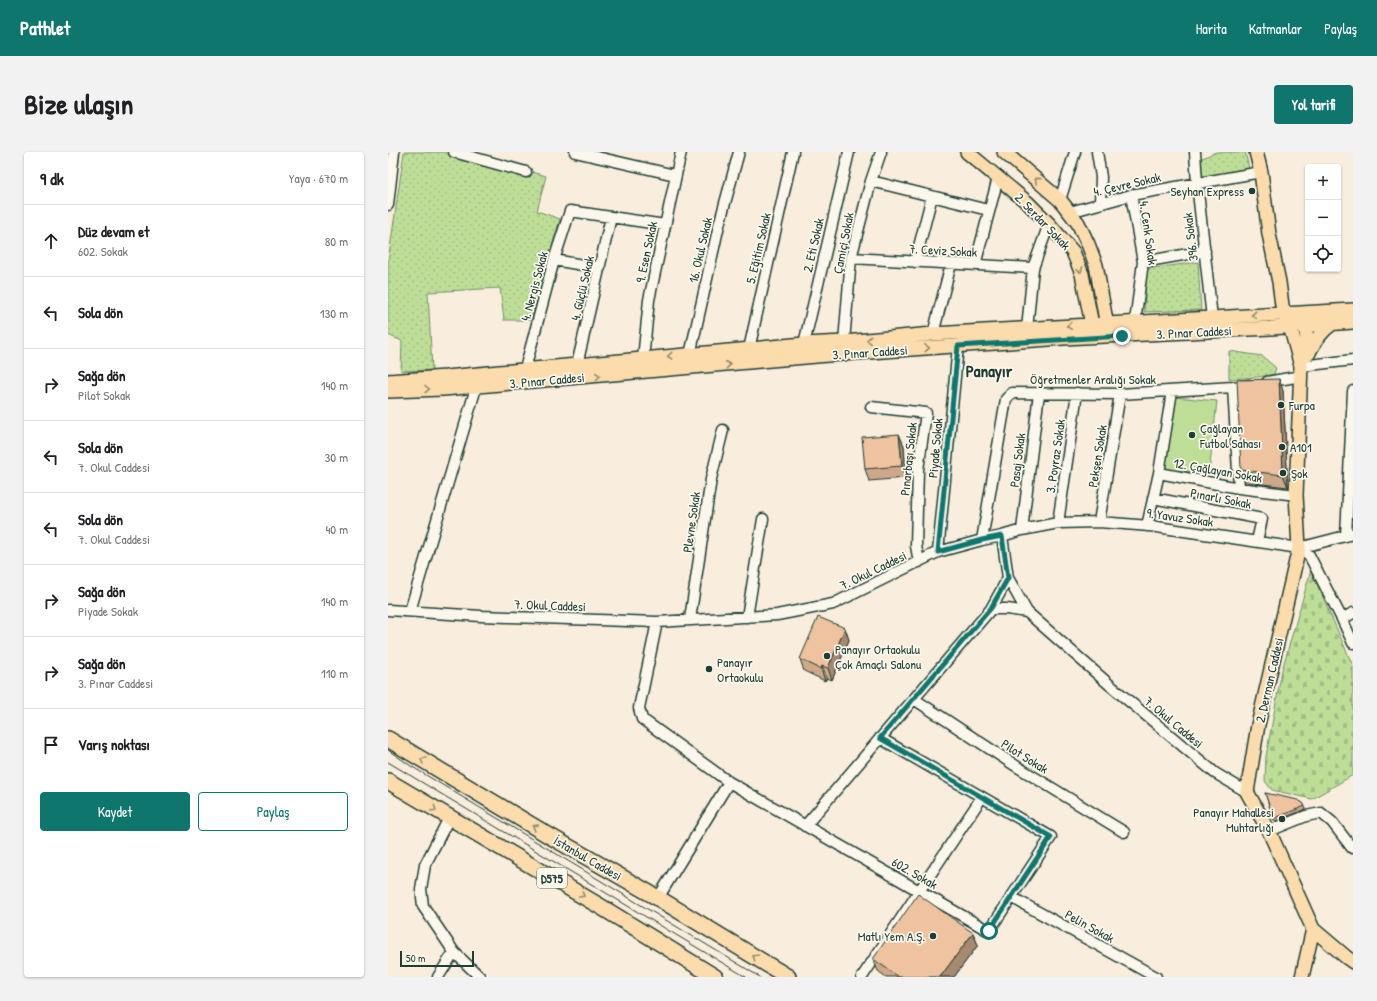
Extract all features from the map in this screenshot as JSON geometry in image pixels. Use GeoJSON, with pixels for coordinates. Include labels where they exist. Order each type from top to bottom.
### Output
{"type":"FeatureCollection","features":[{"type":"Feature","properties":{"kind":"highway","name":"İstanbul Caddesi"},"geometry":{"type":"LineString","coordinates":[[388,739],[658,898],[788,977]]}},
{"type":"Feature","properties":{"kind":"highway","name":"D575"},"geometry":{"type":"LineString","coordinates":[[388,782],[603,908],[715,977]]}},
{"type":"Feature","properties":{"kind":"main road","name":"2. Serdar Sokak"},"geometry":{"type":"LineString","coordinates":[[967,152],[1028,203],[1049,224],[1073,252],[1101,326]]}},
{"type":"Feature","properties":{"kind":"main road","name":"2. Serdar Sokak"},"geometry":{"type":"LineString","coordinates":[[1004,152],[1060,200],[1078,223],[1096,265],[1101,326]]}},
{"type":"Feature","properties":{"kind":"main road"},"geometry":{"type":"LineString","coordinates":[[1256,152],[1261,172],[1269,234],[1279,282],[1288,303],[1290,326],[1301,371]]}},
{"type":"Feature","properties":{"kind":"main road"},"geometry":{"type":"LineString","coordinates":[[1063,338],[1095,335],[1101,326],[1135,322],[1353,310]]}},
{"type":"Feature","properties":{"kind":"main road"},"geometry":{"type":"LineString","coordinates":[[1289,313],[1305,325],[1309,353]]}},
{"type":"Feature","properties":{"kind":"main road","name":"3. Pınar Caddesi"},"geometry":{"type":"LineString","coordinates":[[388,391],[443,389],[828,355],[1063,338],[1271,328],[1353,322]]}},
{"type":"Feature","properties":{"kind":"main road"},"geometry":{"type":"LineString","coordinates":[[1301,371],[1319,334],[1333,323]]}},
{"type":"Feature","properties":{"kind":"main road","name":"3. Pınar Caddesi"},"geometry":{"type":"LineString","coordinates":[[388,381],[933,334],[1027,328],[1101,326]]}},
{"type":"Feature","properties":{"kind":"main road"},"geometry":{"type":"LineString","coordinates":[[1101,326],[1122,336]]}},
{"type":"Feature","properties":{"kind":"main road"},"geometry":{"type":"LineString","coordinates":[[1271,328],[1283,336],[1291,346],[1301,371]]}},
{"type":"Feature","properties":{"kind":"main road","name":"2. Derman Caddesi"},"geometry":{"type":"LineString","coordinates":[[1247,792],[1258,725],[1298,548],[1296,495],[1301,371]]}},
{"type":"Feature","properties":{"kind":"main road"},"geometry":{"type":"LineString","coordinates":[[1247,792],[1269,831],[1313,929],[1353,962]]}},
{"type":"Feature","properties":{"kind":"main road"},"geometry":{"type":"LineString","coordinates":[[1302,977],[1313,929]]}},
{"type":"Feature","properties":{"kind":"street"},"geometry":{"type":"LineString","coordinates":[[388,205],[394,152]]}},
{"type":"Feature","properties":{"kind":"street"},"geometry":{"type":"LineString","coordinates":[[454,152],[526,172]]}},
{"type":"Feature","properties":{"kind":"street"},"geometry":{"type":"LineString","coordinates":[[575,152],[675,175]]}},
{"type":"Feature","properties":{"kind":"street","name":"9. Esen Sokak"},"geometry":{"type":"LineString","coordinates":[[644,359],[649,300],[681,152]]}},
{"type":"Feature","properties":{"kind":"street","name":"16. Okul Sokak"},"geometry":{"type":"LineString","coordinates":[[690,355],[719,225],[739,152]]}},
{"type":"Feature","properties":{"kind":"street","name":"5. Eğitim Sokak"},"geometry":{"type":"LineString","coordinates":[[749,349],[793,152]]}},
{"type":"Feature","properties":{"kind":"street","name":"2. Eti Sokak"},"geometry":{"type":"LineString","coordinates":[[804,344],[849,152]]}},
{"type":"Feature","properties":{"kind":"street","name":"Çamiçi Sokak"},"geometry":{"type":"LineString","coordinates":[[844,342],[851,258],[871,181],[881,152]]}},
{"type":"Feature","properties":{"kind":"street"},"geometry":{"type":"LineString","coordinates":[[1060,200],[1075,152]]}},
{"type":"Feature","properties":{"kind":"street"},"geometry":{"type":"LineString","coordinates":[[1097,152],[1101,177],[1100,203]]}},
{"type":"Feature","properties":{"kind":"street","name":"396. Sokak"},"geometry":{"type":"LineString","coordinates":[[1196,152],[1197,183],[1212,318]]}},
{"type":"Feature","properties":{"kind":"street","name":"4. Çevre Sokak"},"geometry":{"type":"LineString","coordinates":[[1070,212],[1131,195],[1261,172]]}},
{"type":"Feature","properties":{"kind":"street"},"geometry":{"type":"LineString","coordinates":[[975,265],[988,210],[998,178]]}},
{"type":"Feature","properties":{"kind":"street"},"geometry":{"type":"LineString","coordinates":[[871,181],[988,210]]}},
{"type":"Feature","properties":{"kind":"street","name":"4. Cenk Sokak"},"geometry":{"type":"LineString","coordinates":[[1131,195],[1143,262],[1135,322]]}},
{"type":"Feature","properties":{"kind":"street"},"geometry":{"type":"LineString","coordinates":[[915,262],[932,196]]}},
{"type":"Feature","properties":{"kind":"street","name":"4. Nergis Sokak"},"geometry":{"type":"LineString","coordinates":[[525,369],[554,260],[570,211],[611,217]]}},
{"type":"Feature","properties":{"kind":"street"},"geometry":{"type":"LineString","coordinates":[[611,217],[665,225]]}},
{"type":"Feature","properties":{"kind":"street","name":"4. Güçlü Sokak"},"geometry":{"type":"LineString","coordinates":[[578,365],[611,217]]}},
{"type":"Feature","properties":{"kind":"street"},"geometry":{"type":"LineString","coordinates":[[1027,328],[1033,268],[1049,224]]}},
{"type":"Feature","properties":{"kind":"street"},"geometry":{"type":"LineString","coordinates":[[1143,262],[1205,251]]}},
{"type":"Feature","properties":{"kind":"street","name":"7. Ceviz Sokak"},"geometry":{"type":"LineString","coordinates":[[851,258],[1033,268]]}},
{"type":"Feature","properties":{"kind":"street"},"geometry":{"type":"LineString","coordinates":[[554,260],[600,268]]}},
{"type":"Feature","properties":{"kind":"street"},"geometry":{"type":"LineString","coordinates":[[933,334],[951,264]]}},
{"type":"Feature","properties":{"kind":"street","name":"Piyade Sokak"},"geometry":{"type":"LineString","coordinates":[[938,552],[958,346]]}},
{"type":"Feature","properties":{"kind":"street","name":"Öğretmenler Aralığı Sokak"},"geometry":{"type":"LineString","coordinates":[[982,540],[1006,399],[1012,393],[1120,394],[1233,388],[1353,360]]}},
{"type":"Feature","properties":{"kind":"street"},"geometry":{"type":"LineString","coordinates":[[410,611],[476,386],[482,374]]}},
{"type":"Feature","properties":{"kind":"street"},"geometry":{"type":"LineString","coordinates":[[1233,388],[1239,488]]}},
{"type":"Feature","properties":{"kind":"street"},"geometry":{"type":"LineString","coordinates":[[1147,526],[1159,473],[1172,391]]}},
{"type":"Feature","properties":{"kind":"street"},"geometry":{"type":"LineString","coordinates":[[1350,535],[1353,391]]}},
{"type":"Feature","properties":{"kind":"street","name":"Pasaj Sokak"},"geometry":{"type":"LineString","coordinates":[[1022,530],[1039,393]]}},
{"type":"Feature","properties":{"kind":"street","name":"3. Poyraz Sokak"},"geometry":{"type":"LineString","coordinates":[[1058,523],[1077,393]]}},
{"type":"Feature","properties":{"kind":"street","name":"Pekşen Sokak"},"geometry":{"type":"LineString","coordinates":[[1099,522],[1120,394]]}},
{"type":"Feature","properties":{"kind":"street","name":"Pınarbaşı Sokak"},"geometry":{"type":"LineString","coordinates":[[871,407],[926,413],[918,470],[916,546],[919,562]]}},
{"type":"Feature","properties":{"kind":"street","name":"Plevne Sokak"},"geometry":{"type":"LineString","coordinates":[[690,619],[711,479],[723,430]]}},
{"type":"Feature","properties":{"kind":"street","name":"12. Çağlayan Sokak"},"geometry":{"type":"LineString","coordinates":[[1159,473],[1239,488],[1296,495]]}},
{"type":"Feature","properties":{"kind":"street","name":"Pınarlı Sokak"},"geometry":{"type":"LineString","coordinates":[[1153,498],[1262,519],[1257,541]]}},
{"type":"Feature","properties":{"kind":"street"},"geometry":{"type":"LineString","coordinates":[[748,617],[763,519]]}},
{"type":"Feature","properties":{"kind":"street","name":"9. Yavuz Sokak"},"geometry":{"type":"LineString","coordinates":[[1002,536],[1022,530],[1058,523],[1099,522],[1147,526],[1298,548],[1350,535]]}},
{"type":"Feature","properties":{"kind":"street","name":"7. Okul Caddesi"},"geometry":{"type":"LineString","coordinates":[[388,610],[481,616],[657,622],[690,619],[777,616],[834,604],[938,552],[1002,536],[1008,578],[1027,612],[1111,686],[1215,773],[1247,792]]}},
{"type":"Feature","properties":{"kind":"street"},"geometry":{"type":"LineString","coordinates":[[1298,548],[1309,555],[1353,643]]}},
{"type":"Feature","properties":{"kind":"street"},"geometry":{"type":"LineString","coordinates":[[805,826],[991,608],[1008,578]]}},
{"type":"Feature","properties":{"kind":"street"},"geometry":{"type":"LineString","coordinates":[[991,608],[1007,608],[1027,612]]}},
{"type":"Feature","properties":{"kind":"street"},"geometry":{"type":"LineString","coordinates":[[1342,619],[1353,613]]}},
{"type":"Feature","properties":{"kind":"street","name":"602. Sokak"},"geometry":{"type":"LineString","coordinates":[[657,622],[639,708],[642,719],[730,782],[989,931],[1051,837],[982,797]]}},
{"type":"Feature","properties":{"kind":"street","name":"Pilot Sokak"},"geometry":{"type":"LineString","coordinates":[[914,698],[1016,766],[1124,832]]}},
{"type":"Feature","properties":{"kind":"street"},"geometry":{"type":"LineString","coordinates":[[862,977],[982,797],[880,738]]}},
{"type":"Feature","properties":{"kind":"street"},"geometry":{"type":"LineString","coordinates":[[658,898],[730,782]]}},
{"type":"Feature","properties":{"kind":"street"},"geometry":{"type":"LineString","coordinates":[[1269,831],[1306,816],[1321,813],[1332,822],[1352,848]]}},
{"type":"Feature","properties":{"kind":"street"},"geometry":{"type":"LineString","coordinates":[[449,818],[425,865],[421,889],[423,906],[454,952],[480,977]]}},
{"type":"Feature","properties":{"kind":"street","name":"Pelin Sokak"},"geometry":{"type":"LineString","coordinates":[[1011,897],[1156,977]]}},
{"type":"Feature","properties":{"kind":"street"},"geometry":{"type":"LineString","coordinates":[[438,977],[454,952]]}},
{"type":"Feature","properties":{"kind":"green space"},"geometry":{"type":"Polygon","coordinates":[[[404,152],[457,152],[546,176],[537,211],[560,219],[531,320],[504,320],[500,288],[428,292],[432,370],[401,371],[402,341],[388,335],[388,262],[404,152]]]}},
{"type":"Feature","properties":{"kind":"green space"},"geometry":{"type":"Polygon","coordinates":[[[1216,152],[1245,152],[1249,168],[1200,179],[1198,160],[1216,152]]]}},
{"type":"Feature","properties":{"kind":"green space"},"geometry":{"type":"Polygon","coordinates":[[[1198,262],[1201,310],[1144,312],[1147,269],[1198,262]]]}},
{"type":"Feature","properties":{"kind":"green space"},"geometry":{"type":"Polygon","coordinates":[[[1229,351],[1262,356],[1276,368],[1274,374],[1258,377],[1229,379],[1229,351]]]}},
{"type":"Feature","properties":{"kind":"green space","name":"Çağlayan Futbol Sahası"},"geometry":{"type":"Polygon","coordinates":[[[1175,397],[1217,401],[1209,474],[1165,469],[1175,397]]]}},
{"type":"Feature","properties":{"kind":"green space"},"geometry":{"type":"Polygon","coordinates":[[[1311,570],[1353,666],[1353,775],[1312,799],[1272,790],[1265,781],[1266,756],[1282,670],[1311,570]]]}},
{"type":"Feature","properties":{"kind":"building"},"geometry":{"type":"Polygon","coordinates":[[[1279,379],[1283,475],[1241,470],[1237,380],[1279,379]]]}},
{"type":"Feature","properties":{"kind":"building"},"geometry":{"type":"Polygon","coordinates":[[[899,434],[902,466],[865,469],[862,437],[899,434]]]}},
{"type":"Feature","properties":{"kind":"building"},"geometry":{"type":"Polygon","coordinates":[[[818,617],[845,628],[828,668],[822,666],[821,669],[800,659],[818,617]]]}},
{"type":"Feature","properties":{"kind":"building"},"geometry":{"type":"Polygon","coordinates":[[[1265,793],[1298,800],[1305,806],[1275,818],[1273,817],[1265,793]]]}},
{"type":"Feature","properties":{"kind":"building","name":"Matlı Yem A.Ş."},"geometry":{"type":"Polygon","coordinates":[[[918,894],[973,933],[940,977],[899,977],[873,959],[918,894]]]}},
{"type":"Feature","properties":{"kind":"tram line"},"geometry":{"type":"LineString","coordinates":[[388,750],[411,766],[760,977]]}},
{"type":"Feature","properties":{"kind":"tram line"},"geometry":{"type":"LineString","coordinates":[[388,762],[746,977]]}},
{"type":"Feature","properties":{"kind":"place","name":"Seyhan Express"},"geometry":{"type":"Point","coordinates":[1252,191]}},
{"type":"Feature","properties":{"kind":"place","name":"Furpa"},"geometry":{"type":"Point","coordinates":[1281,405]}},
{"type":"Feature","properties":{"kind":"place","name":"Çağlayan Futbol Sahası"},"geometry":{"type":"Point","coordinates":[1192,435]}},
{"type":"Feature","properties":{"kind":"place","name":"A101"},"geometry":{"type":"Point","coordinates":[1282,447]}},
{"type":"Feature","properties":{"kind":"place","name":"Şok"},"geometry":{"type":"Point","coordinates":[1283,473]}},
{"type":"Feature","properties":{"kind":"place","name":"Panayır Ortaokulu Çok Amaçlı Salonu"},"geometry":{"type":"Point","coordinates":[827,656]}},
{"type":"Feature","properties":{"kind":"place","name":"Panayır Ortaokulu"},"geometry":{"type":"Point","coordinates":[709,669]}},
{"type":"Feature","properties":{"kind":"place","name":"Panayır Mahallesi Muhtarlığı"},"geometry":{"type":"Point","coordinates":[1282,819]}},
{"type":"Feature","properties":{"kind":"place","name":"Matlı Yem A.Ş."},"geometry":{"type":"Point","coordinates":[933,936]}},
{"type":"Feature","properties":{"kind":"district","name":"Panayır"},"geometry":{"type":"Point","coordinates":[989,370]}},
{"type":"Feature","properties":{"kind":"route"},"geometry":{"type":"LineString","coordinates":[[989,931],[1051,837],[880,738],[991,608],[1008,578],[1002,536],[938,552],[958,346],[1063,338],[1122,336]]}}]}
